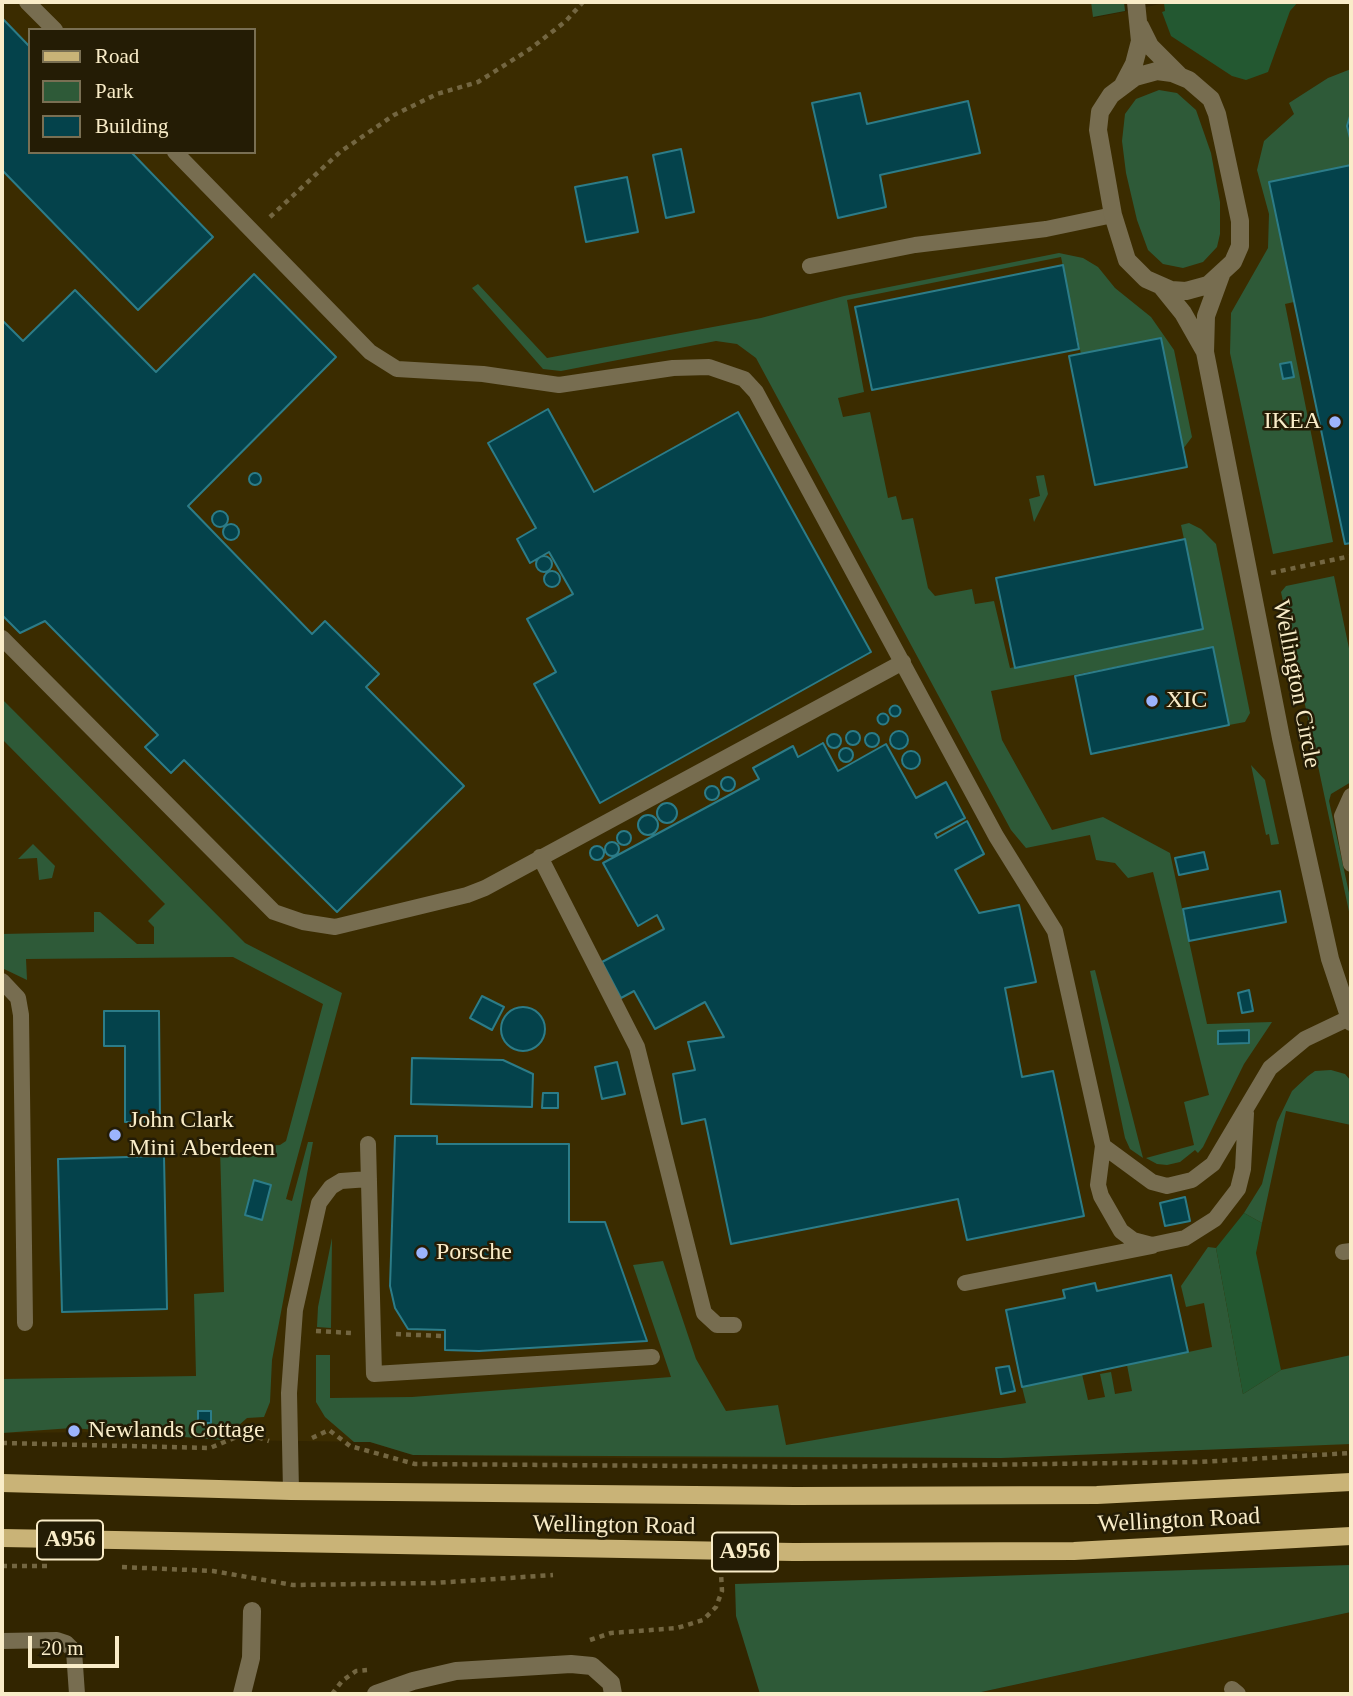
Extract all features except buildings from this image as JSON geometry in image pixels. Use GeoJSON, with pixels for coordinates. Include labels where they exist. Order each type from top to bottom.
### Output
{"type":"FeatureCollection","features":[{"type":"Feature","properties":{"kind":"main road","name":"Wellington Road"},"geometry":{"type":"LineString","coordinates":[[2,1483],[291,1491],[953,1496],[1097,1495],[1351,1482]]}},
{"type":"Feature","properties":{"kind":"main road","name":"Wellington Road"},"geometry":{"type":"LineString","coordinates":[[2,1538],[717,1551],[1073,1551],[1351,1536]]}},
{"type":"Feature","properties":{"kind":"street"},"geometry":{"type":"LineString","coordinates":[[1123,85],[1137,56],[1140,26],[1136,2]]}},
{"type":"Feature","properties":{"kind":"street"},"geometry":{"type":"LineString","coordinates":[[1140,26],[1150,46],[1180,76],[1205,90],[1215,106],[1240,221],[1237,254],[1221,275],[1208,285],[1194,290],[1162,287],[1132,268],[1124,253],[1113,215],[1099,121],[1105,103],[1123,85],[1149,72],[1180,76]]}},
{"type":"Feature","properties":{"kind":"street","name":"Wellington Circle"},"geometry":{"type":"LineString","coordinates":[[1221,275],[1206,316],[1205,352],[1330,960],[1350,1020]]}},
{"type":"Feature","properties":{"kind":"street","name":"Wellington Circle"},"geometry":{"type":"LineString","coordinates":[[1162,287],[1183,313],[1205,352]]}},
{"type":"Feature","properties":{"kind":"street"},"geometry":{"type":"LineString","coordinates":[[242,1694],[251,1658],[252,1611]]}},
{"type":"Feature","properties":{"kind":"street"},"geometry":{"type":"LineString","coordinates":[[376,1694],[413,1681],[456,1671],[572,1664],[592,1666],[611,1683],[613,1694]]}},
{"type":"Feature","properties":{"kind":"lane"},"geometry":{"type":"LineString","coordinates":[[27,2],[53,28]]}},
{"type":"Feature","properties":{"kind":"lane"},"geometry":{"type":"LineString","coordinates":[[177,154],[370,352],[397,369],[483,374],[559,384],[673,368],[709,368],[744,379],[756,392],[996,836],[1055,931],[1103,1146],[1098,1185],[1110,1217],[1121,1231],[1133,1240],[1152,1245],[1168,1243]]}},
{"type":"Feature","properties":{"kind":"lane"},"geometry":{"type":"LineString","coordinates":[[810,267],[915,245],[1045,229],[1113,215]]}},
{"type":"Feature","properties":{"kind":"lane"},"geometry":{"type":"LineString","coordinates":[[2,638],[274,912],[303,922],[327,926],[359,923],[467,895],[903,662]]}},
{"type":"Feature","properties":{"kind":"lane"},"geometry":{"type":"LineString","coordinates":[[1351,796],[1342,816],[1351,864]]}},
{"type":"Feature","properties":{"kind":"lane"},"geometry":{"type":"LineString","coordinates":[[540,857],[637,1047],[704,1314],[717,1325],[734,1325]]}},
{"type":"Feature","properties":{"kind":"lane"},"geometry":{"type":"LineString","coordinates":[[2,981],[18,998],[21,1015],[25,1323]]}},
{"type":"Feature","properties":{"kind":"lane"},"geometry":{"type":"LineString","coordinates":[[1103,1146],[1152,1182],[1167,1186],[1184,1183],[1213,1164],[1246,1112],[1258,1085],[1283,1056],[1325,1027],[1350,1020]]}},
{"type":"Feature","properties":{"kind":"lane"},"geometry":{"type":"LineString","coordinates":[[965,1283],[1168,1243],[1199,1231],[1215,1219],[1235,1196],[1243,1169],[1246,1112]]}},
{"type":"Feature","properties":{"kind":"lane"},"geometry":{"type":"LineString","coordinates":[[368,1144],[374,1374],[652,1357]]}},
{"type":"Feature","properties":{"kind":"lane"},"geometry":{"type":"LineString","coordinates":[[291,1491],[289,1393],[295,1310],[319,1203],[331,1187],[341,1181],[369,1179]]}},
{"type":"Feature","properties":{"kind":"lane"},"geometry":{"type":"LineString","coordinates":[[2,1641],[57,1640],[66,1643],[74,1651],[77,1694]]}},
{"type":"Feature","properties":{"kind":"path"},"geometry":{"type":"LineString","coordinates":[[253,232],[351,145],[394,115],[437,94],[478,82],[530,49],[566,21],[583,2]]}},
{"type":"Feature","properties":{"kind":"path"},"geometry":{"type":"LineString","coordinates":[[1250,577],[1351,556]]}},
{"type":"Feature","properties":{"kind":"path"},"geometry":{"type":"LineString","coordinates":[[2,1443],[210,1448],[246,1433],[291,1449],[328,1430],[350,1446],[415,1464],[819,1467],[1200,1462],[1351,1453]]}},
{"type":"Feature","properties":{"kind":"path"},"geometry":{"type":"LineString","coordinates":[[572,1664],[574,1644],[611,1633],[677,1628],[703,1620],[716,1607],[722,1591],[717,1551]]}},
{"type":"Feature","properties":{"kind":"shaded area"},"geometry":{"type":"Polygon","coordinates":[[[2,2],[1091,2],[1094,18],[1170,2],[1351,2],[1351,1450],[1325,1453],[1254,1448],[1001,1458],[413,1455],[370,1442],[222,1440],[115,1432],[2,1433],[2,2]]]}},
{"type":"Feature","properties":{"kind":"shaded area"},"geometry":{"type":"Polygon","coordinates":[[[1351,1612],[1351,1694],[972,1694],[1351,1612]]]}},
{"type":"Feature","properties":{"kind":"green space"},"geometry":{"type":"Polygon","coordinates":[[[1091,2],[1124,2],[1125,11],[1093,17],[1091,2]]]}},
{"type":"Feature","properties":{"kind":"green space"},"geometry":{"type":"Polygon","coordinates":[[[1298,2],[1290,11],[1268,72],[1246,80],[1232,76],[1171,36],[1162,12],[1165,11],[1164,3],[1298,2]]]}},
{"type":"Feature","properties":{"kind":"green space"},"geometry":{"type":"Polygon","coordinates":[[[1351,69],[1351,165],[1269,182],[1294,302],[1285,304],[1333,542],[1273,554],[1230,353],[1231,313],[1268,248],[1269,214],[1257,170],[1264,141],[1294,114],[1289,103],[1328,78],[1351,69]]]}},
{"type":"Feature","properties":{"kind":"green space"},"geometry":{"type":"Polygon","coordinates":[[[1159,90],[1177,93],[1196,110],[1211,153],[1220,202],[1220,234],[1217,247],[1203,262],[1183,268],[1163,264],[1148,250],[1137,220],[1126,173],[1122,141],[1125,114],[1136,99],[1159,90]]]}},
{"type":"Feature","properties":{"kind":"green space"},"geometry":{"type":"Polygon","coordinates":[[[1059,253],[1083,258],[1098,267],[1115,288],[1151,317],[1174,350],[1192,437],[1183,449],[1081,354],[1061,257],[847,300],[864,392],[838,398],[843,417],[870,412],[888,498],[896,496],[902,520],[913,518],[928,588],[935,596],[972,589],[975,604],[994,601],[1010,668],[1203,629],[1181,525],[1189,523],[1201,529],[1216,544],[1250,713],[1245,722],[1229,725],[1213,648],[991,691],[1002,740],[1052,830],[1103,817],[1170,853],[1207,1024],[1272,1022],[1244,1064],[1203,1147],[1198,1153],[1195,1150],[1180,1162],[1167,1165],[1157,1164],[1146,1158],[1194,1145],[1184,1102],[1209,1095],[1153,872],[1128,878],[1115,863],[1096,860],[1090,835],[1026,848],[1011,830],[756,358],[737,344],[716,341],[561,371],[543,369],[472,288],[478,284],[547,358],[761,318],[844,296],[1059,253]]]}},
{"type":"Feature","properties":{"kind":"green space"},"geometry":{"type":"Polygon","coordinates":[[[1044,475],[1048,494],[1034,522],[1029,499],[1040,496],[1036,476],[1044,475]]]}},
{"type":"Feature","properties":{"kind":"green space"},"geometry":{"type":"Polygon","coordinates":[[[1334,576],[1351,658],[1351,782],[1331,794],[1329,801],[1351,902],[1351,921],[1281,592],[1286,586],[1334,576]]]}},
{"type":"Feature","properties":{"kind":"green space"},"geometry":{"type":"Polygon","coordinates":[[[2,699],[245,943],[342,993],[286,1199],[292,1201],[308,1142],[313,1142],[272,1360],[270,1402],[264,1417],[247,1418],[222,1440],[72,1428],[2,1433],[2,1379],[196,1376],[194,1294],[224,1292],[220,1148],[280,1145],[286,1141],[323,1004],[233,957],[26,959],[27,980],[2,968],[2,934],[94,932],[94,912],[100,912],[137,944],[154,944],[154,927],[148,921],[165,904],[2,739],[2,699]]]}},
{"type":"Feature","properties":{"kind":"green space"},"geometry":{"type":"Polygon","coordinates":[[[1251,765],[1265,780],[1279,844],[1271,845],[1269,834],[1266,835],[1251,765]]]}},
{"type":"Feature","properties":{"kind":"green space"},"geometry":{"type":"Polygon","coordinates":[[[33,844],[55,866],[52,878],[39,880],[37,858],[18,859],[33,844]]]}},
{"type":"Feature","properties":{"kind":"green space"},"geometry":{"type":"Polygon","coordinates":[[[1095,970],[1143,1158],[1130,1149],[1125,1138],[1090,971],[1095,970]]]}},
{"type":"Feature","properties":{"kind":"green space"},"geometry":{"type":"Polygon","coordinates":[[[1331,1070],[1345,1074],[1351,1081],[1351,1125],[1286,1111],[1262,1223],[1244,1213],[1262,1184],[1277,1122],[1292,1091],[1315,1071],[1331,1070]]]}},
{"type":"Feature","properties":{"kind":"green space"},"geometry":{"type":"Polygon","coordinates":[[[1244,1213],[1262,1223],[1256,1253],[1281,1370],[1243,1394],[1216,1248],[1244,1213]]]}},
{"type":"Feature","properties":{"kind":"green space"},"geometry":{"type":"Polygon","coordinates":[[[332,1238],[331,1328],[317,1327],[318,1307],[332,1238]]]}},
{"type":"Feature","properties":{"kind":"green space"},"geometry":{"type":"Polygon","coordinates":[[[1208,1247],[1216,1248],[1243,1394],[1281,1370],[1351,1355],[1351,1444],[1001,1458],[413,1455],[370,1442],[354,1442],[325,1417],[316,1402],[316,1355],[330,1355],[330,1398],[412,1397],[671,1377],[633,1265],[663,1261],[696,1359],[726,1411],[778,1405],[786,1445],[1026,1403],[1022,1387],[1082,1374],[1088,1400],[1105,1397],[1100,1374],[1111,1372],[1115,1394],[1132,1391],[1127,1365],[1212,1347],[1204,1303],[1186,1307],[1181,1286],[1208,1247]]]}},
{"type":"Feature","properties":{"kind":"green space"},"geometry":{"type":"Polygon","coordinates":[[[1351,1565],[1351,1612],[972,1694],[760,1694],[736,1616],[735,1584],[1351,1565]]]}},
{"type":"Feature","properties":{"kind":"place","name":"IKEA"},"geometry":{"type":"Point","coordinates":[1335,422]}},
{"type":"Feature","properties":{"kind":"place","name":"XIC"},"geometry":{"type":"Point","coordinates":[1152,701]}},
{"type":"Feature","properties":{"kind":"place","name":"John Clark Mini Aberdeen"},"geometry":{"type":"Point","coordinates":[115,1135]}},
{"type":"Feature","properties":{"kind":"place","name":"Porsche"},"geometry":{"type":"Point","coordinates":[422,1253]}},
{"type":"Feature","properties":{"kind":"place","name":"Newlands Cottage"},"geometry":{"type":"Point","coordinates":[74,1431]}}]}
